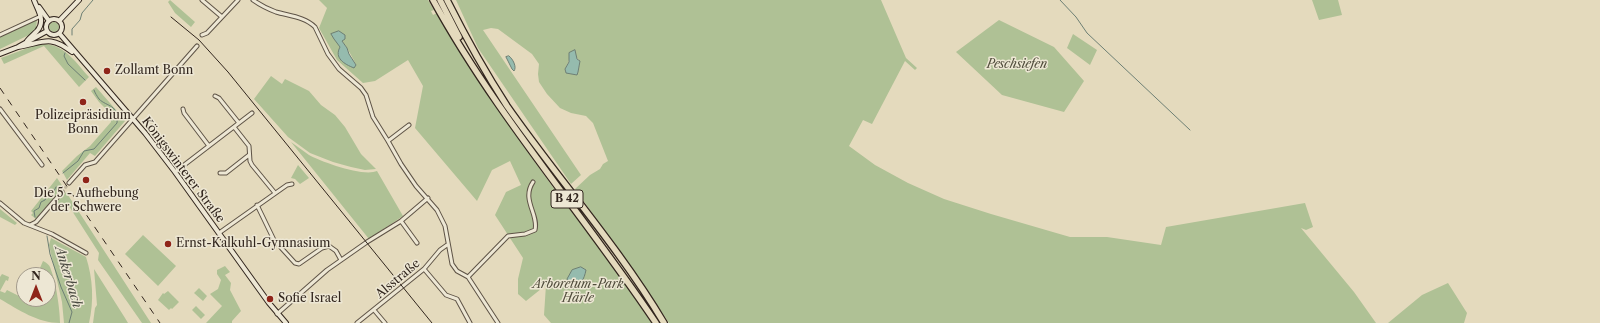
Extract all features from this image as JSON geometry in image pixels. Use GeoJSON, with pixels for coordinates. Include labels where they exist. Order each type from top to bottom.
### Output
{"type":"FeatureCollection","features":[{"type":"Feature","properties":{"kind":"highway","name":"B 42"},"geometry":{"type":"LineString","coordinates":[[433,0],[502,110],[656,323]]}},
{"type":"Feature","properties":{"kind":"highway","name":"B 42"},"geometry":{"type":"LineString","coordinates":[[440,0],[479,75]]}},
{"type":"Feature","properties":{"kind":"highway","name":"B 42"},"geometry":{"type":"LineString","coordinates":[[447,0],[471,46],[508,106],[602,233],[664,323]]}},
{"type":"Feature","properties":{"kind":"main road"},"geometry":{"type":"LineString","coordinates":[[34,0],[49,21]]}},
{"type":"Feature","properties":{"kind":"main road"},"geometry":{"type":"LineString","coordinates":[[27,42],[41,24],[41,16],[34,0]]}},
{"type":"Feature","properties":{"kind":"main road"},"geometry":{"type":"LineString","coordinates":[[59,21],[79,0]]}},
{"type":"Feature","properties":{"kind":"main road"},"geometry":{"type":"LineString","coordinates":[[49,21],[59,21]]}},
{"type":"Feature","properties":{"kind":"main road"},"geometry":{"type":"LineString","coordinates":[[47,31],[46,26],[49,21]]}},
{"type":"Feature","properties":{"kind":"main road"},"geometry":{"type":"LineString","coordinates":[[47,31],[53,35],[59,33],[61,28],[59,21]]}},
{"type":"Feature","properties":{"kind":"main road"},"geometry":{"type":"LineString","coordinates":[[18,47],[47,31]]}},
{"type":"Feature","properties":{"kind":"main road","name":"Königswinterer Straße"},"geometry":{"type":"LineString","coordinates":[[59,33],[175,172],[277,314],[286,323]]}},
{"type":"Feature","properties":{"kind":"main road"},"geometry":{"type":"LineString","coordinates":[[0,54],[18,47],[43,41],[51,41],[59,43],[77,56]]}},
{"type":"Feature","properties":{"kind":"street"},"geometry":{"type":"LineString","coordinates":[[202,0],[222,17]]}},
{"type":"Feature","properties":{"kind":"street"},"geometry":{"type":"LineString","coordinates":[[202,35],[207,33],[238,0]]}},
{"type":"Feature","properties":{"kind":"street"},"geometry":{"type":"LineString","coordinates":[[253,0],[268,9],[297,17],[315,27],[328,54],[366,95],[373,117],[410,178],[434,205],[443,221],[452,264],[457,271],[468,277],[498,323]]}},
{"type":"Feature","properties":{"kind":"street"},"geometry":{"type":"LineString","coordinates":[[0,35],[41,16]]}},
{"type":"Feature","properties":{"kind":"street"},"geometry":{"type":"LineString","coordinates":[[69,184],[85,165],[95,162],[196,46]]}},
{"type":"Feature","properties":{"kind":"street"},"geometry":{"type":"LineString","coordinates":[[215,96],[219,98],[239,123]]}},
{"type":"Feature","properties":{"kind":"street"},"geometry":{"type":"LineString","coordinates":[[183,108],[184,113],[209,146]]}},
{"type":"Feature","properties":{"kind":"street"},"geometry":{"type":"LineString","coordinates":[[0,109],[42,165]]}},
{"type":"Feature","properties":{"kind":"street"},"geometry":{"type":"LineString","coordinates":[[175,172],[252,113]]}},
{"type":"Feature","properties":{"kind":"street"},"geometry":{"type":"LineString","coordinates":[[388,141],[409,125]]}},
{"type":"Feature","properties":{"kind":"street"},"geometry":{"type":"LineString","coordinates":[[234,127],[249,146],[249,155],[252,165],[275,194]]}},
{"type":"Feature","properties":{"kind":"street"},"geometry":{"type":"LineString","coordinates":[[220,173],[226,173],[249,155]]}},
{"type":"Feature","properties":{"kind":"street"},"geometry":{"type":"LineString","coordinates":[[468,277],[508,236],[525,234],[534,230],[535,225],[528,200],[533,182]]}},
{"type":"Feature","properties":{"kind":"street"},"geometry":{"type":"LineString","coordinates":[[219,233],[257,205],[287,185],[292,184]]}},
{"type":"Feature","properties":{"kind":"street"},"geometry":{"type":"LineString","coordinates":[[30,225],[36,222],[62,192]]}},
{"type":"Feature","properties":{"kind":"street"},"geometry":{"type":"LineString","coordinates":[[277,314],[313,282],[341,260],[401,221],[428,198]]}},
{"type":"Feature","properties":{"kind":"street"},"geometry":{"type":"LineString","coordinates":[[0,203],[24,223],[52,234],[86,252]]}},
{"type":"Feature","properties":{"kind":"street"},"geometry":{"type":"LineString","coordinates":[[257,205],[274,240],[295,262],[299,264],[322,248],[329,246],[336,251],[341,260]]}},
{"type":"Feature","properties":{"kind":"street"},"geometry":{"type":"LineString","coordinates":[[401,221],[417,243]]}},
{"type":"Feature","properties":{"kind":"street","name":"Alsstraße"},"geometry":{"type":"LineString","coordinates":[[357,323],[424,269],[440,250],[447,245]]}},
{"type":"Feature","properties":{"kind":"street"},"geometry":{"type":"LineString","coordinates":[[424,269],[446,295],[457,299],[470,323]]}},
{"type":"Feature","properties":{"kind":"street"},"geometry":{"type":"LineString","coordinates":[[374,310],[385,323]]}},
{"type":"Feature","properties":{"kind":"green space"},"geometry":{"type":"Polygon","coordinates":[[[170,0],[195,22],[191,27],[175,13],[168,2],[170,0]]]}},
{"type":"Feature","properties":{"kind":"green space","name":"Arboretum-Park Härle"},"geometry":{"type":"Polygon","coordinates":[[[319,0],[428,0],[434,10],[431,11],[433,15],[437,13],[465,60],[495,105],[558,194],[552,198],[555,202],[562,199],[611,264],[652,323],[551,323],[544,315],[546,285],[526,301],[518,294],[518,279],[523,258],[495,215],[506,192],[521,185],[510,161],[492,170],[477,201],[415,128],[423,86],[408,60],[375,81],[363,83],[337,60],[319,28],[327,8],[319,0]],[[342,41],[337,42],[340,47],[338,55],[356,65],[350,53],[342,41]]]}},
{"type":"Feature","properties":{"kind":"green space"},"geometry":{"type":"Polygon","coordinates":[[[456,0],[881,0],[906,58],[917,68],[915,70],[905,61],[872,124],[863,120],[849,146],[875,165],[908,183],[944,199],[1070,237],[1107,237],[1161,245],[1166,227],[1305,203],[1313,227],[1306,230],[1301,228],[1354,292],[1376,323],[669,323],[575,189],[608,161],[593,123],[586,116],[571,113],[560,108],[547,94],[539,82],[539,64],[532,54],[498,29],[491,28],[483,30],[581,175],[571,184],[478,48],[456,0]],[[569,56],[569,61],[565,72],[576,75],[580,61],[577,58],[569,56]]]}},
{"type":"Feature","properties":{"kind":"green space"},"geometry":{"type":"Polygon","coordinates":[[[1312,0],[1338,0],[1342,15],[1319,20],[1312,0]]]}},
{"type":"Feature","properties":{"kind":"green space"},"geometry":{"type":"Polygon","coordinates":[[[37,19],[36,29],[33,33],[0,49],[0,37],[37,19]]]}},
{"type":"Feature","properties":{"kind":"green space","name":"Peschsiefen"},"geometry":{"type":"Polygon","coordinates":[[[999,20],[1054,47],[1084,81],[1064,112],[1002,95],[956,52],[999,20]]]}},
{"type":"Feature","properties":{"kind":"green space"},"geometry":{"type":"Polygon","coordinates":[[[52,22],[56,22],[58,23],[58,31],[52,32],[49,29],[49,25],[52,22]]]}},
{"type":"Feature","properties":{"kind":"green space"},"geometry":{"type":"Polygon","coordinates":[[[1073,34],[1097,50],[1090,65],[1067,48],[1073,34]]]}},
{"type":"Feature","properties":{"kind":"green space"},"geometry":{"type":"Polygon","coordinates":[[[45,44],[52,45],[65,51],[89,77],[79,87],[44,46],[4,64],[1,58],[33,46],[45,44]]]}},
{"type":"Feature","properties":{"kind":"green space"},"geometry":{"type":"Polygon","coordinates":[[[271,76],[282,84],[285,79],[309,91],[321,105],[335,115],[345,127],[361,154],[376,169],[365,170],[333,162],[310,153],[288,137],[254,99],[271,76]]]}},
{"type":"Feature","properties":{"kind":"green space"},"geometry":{"type":"Polygon","coordinates":[[[96,87],[125,121],[95,156],[90,153],[67,180],[62,171],[90,146],[111,122],[110,113],[91,91],[96,87]]]}},
{"type":"Feature","properties":{"kind":"green space"},"geometry":{"type":"Polygon","coordinates":[[[291,142],[309,155],[333,165],[362,172],[377,171],[403,216],[369,239],[291,142]]]}},
{"type":"Feature","properties":{"kind":"green space"},"geometry":{"type":"Polygon","coordinates":[[[298,165],[309,178],[300,184],[295,179],[291,178],[298,165]]]}},
{"type":"Feature","properties":{"kind":"green space"},"geometry":{"type":"Polygon","coordinates":[[[57,178],[63,187],[36,219],[31,215],[33,213],[31,211],[57,178]]]}},
{"type":"Feature","properties":{"kind":"green space"},"geometry":{"type":"Polygon","coordinates":[[[66,192],[151,323],[142,323],[98,260],[99,253],[67,203],[56,209],[53,206],[66,192]]]}},
{"type":"Feature","properties":{"kind":"green space"},"geometry":{"type":"Polygon","coordinates":[[[0,209],[17,223],[15,225],[0,217],[0,209]]]}},
{"type":"Feature","properties":{"kind":"green space"},"geometry":{"type":"Polygon","coordinates":[[[143,235],[176,266],[158,286],[125,254],[143,235]]]}},
{"type":"Feature","properties":{"kind":"green space"},"geometry":{"type":"Polygon","coordinates":[[[51,238],[86,257],[92,290],[92,306],[89,323],[64,323],[62,302],[56,276],[56,267],[54,267],[49,245],[51,238]]]}},
{"type":"Feature","properties":{"kind":"green space"},"geometry":{"type":"Polygon","coordinates":[[[43,261],[50,267],[40,267],[43,261]]]}},
{"type":"Feature","properties":{"kind":"green space"},"geometry":{"type":"Polygon","coordinates":[[[225,266],[230,272],[225,275],[231,283],[230,290],[241,311],[232,323],[206,323],[222,306],[210,294],[218,289],[221,280],[217,274],[217,270],[225,266]]]}},
{"type":"Feature","properties":{"kind":"green space"},"geometry":{"type":"Polygon","coordinates":[[[94,269],[128,323],[93,323],[95,308],[97,305],[94,269]]]}},
{"type":"Feature","properties":{"kind":"green space"},"geometry":{"type":"Polygon","coordinates":[[[2,274],[9,277],[8,281],[6,280],[0,291],[0,277],[2,274]]]}},
{"type":"Feature","properties":{"kind":"green space"},"geometry":{"type":"Polygon","coordinates":[[[1448,283],[1467,313],[1464,323],[1388,323],[1422,295],[1448,283]]]}},
{"type":"Feature","properties":{"kind":"green space"},"geometry":{"type":"Polygon","coordinates":[[[199,288],[207,296],[203,301],[194,293],[199,288]]]}},
{"type":"Feature","properties":{"kind":"green space"},"geometry":{"type":"Polygon","coordinates":[[[56,289],[60,323],[44,321],[36,318],[0,299],[0,291],[5,293],[7,290],[16,294],[16,307],[56,307],[56,289]]]}},
{"type":"Feature","properties":{"kind":"green space"},"geometry":{"type":"Polygon","coordinates":[[[168,291],[179,302],[169,310],[158,300],[163,293],[164,294],[168,291]]]}},
{"type":"Feature","properties":{"kind":"green space"},"geometry":{"type":"Polygon","coordinates":[[[196,306],[205,315],[201,319],[192,310],[196,306]]]}},
{"type":"Feature","properties":{"kind":"water"},"geometry":{"type":"Polygon","coordinates":[[[339,31],[345,35],[345,39],[342,41],[356,65],[354,68],[347,65],[339,57],[338,51],[340,47],[331,34],[339,31]]]}},
{"type":"Feature","properties":{"kind":"water"},"geometry":{"type":"Polygon","coordinates":[[[575,50],[577,59],[580,61],[577,75],[566,73],[565,69],[569,62],[569,53],[575,50]]]}},
{"type":"Feature","properties":{"kind":"water"},"geometry":{"type":"Polygon","coordinates":[[[509,56],[514,63],[514,71],[506,57],[509,56]]]}},
{"type":"Feature","properties":{"kind":"water"},"geometry":{"type":"Polygon","coordinates":[[[581,267],[586,270],[583,279],[573,289],[567,279],[572,270],[581,267]]]}},
{"type":"Feature","properties":{"kind":"waterway","name":"Ankerbach"},"geometry":{"type":"LineString","coordinates":[[72,35],[72,29],[80,20],[82,13],[93,0]]}},
{"type":"Feature","properties":{"kind":"waterway","name":"Peschsiefen"},"geometry":{"type":"LineString","coordinates":[[1060,0],[1076,17],[1087,33],[1190,130]]}},
{"type":"Feature","properties":{"kind":"waterway","name":"Ankerbach"},"geometry":{"type":"LineString","coordinates":[[65,53],[64,56],[68,64],[85,80]]}},
{"type":"Feature","properties":{"kind":"waterway","name":"Ankerbach"},"geometry":{"type":"LineString","coordinates":[[63,173],[78,161],[84,151],[94,149],[117,123],[116,112],[114,109],[102,102],[94,90]]}},
{"type":"Feature","properties":{"kind":"waterway","name":"Ankerbach"},"geometry":{"type":"LineString","coordinates":[[35,217],[34,211],[39,208],[41,202],[45,200],[48,194],[53,193],[56,187]]}},
{"type":"Feature","properties":{"kind":"waterway","name":"Ankerbach"},"geometry":{"type":"LineString","coordinates":[[47,236],[50,254],[61,287],[72,312],[69,323]]}},
{"type":"Feature","properties":{"kind":"tunnel"},"geometry":{"type":"LineString","coordinates":[[62,192],[69,183]]}},
{"type":"Feature","properties":{"kind":"tram line"},"geometry":{"type":"LineString","coordinates":[[171,17],[199,40],[228,72],[432,323]]}},
{"type":"Feature","properties":{"kind":"railway"},"geometry":{"type":"LineString","coordinates":[[0,88],[160,323]]}},
{"type":"Feature","properties":{"kind":"place","name":"Zollamt Bonn"},"geometry":{"type":"Point","coordinates":[107,71]}},
{"type":"Feature","properties":{"kind":"place","name":"Polizeipräsidium Bonn"},"geometry":{"type":"Point","coordinates":[83,102]}},
{"type":"Feature","properties":{"kind":"place","name":"Die 5 - Aufhebung der Schwere"},"geometry":{"type":"Point","coordinates":[86,180]}},
{"type":"Feature","properties":{"kind":"place","name":"Ernst-Kalkuhl-Gymnasium"},"geometry":{"type":"Point","coordinates":[168,244]}},
{"type":"Feature","properties":{"kind":"place","name":"Sofie Israel"},"geometry":{"type":"Point","coordinates":[270,299]}}]}
